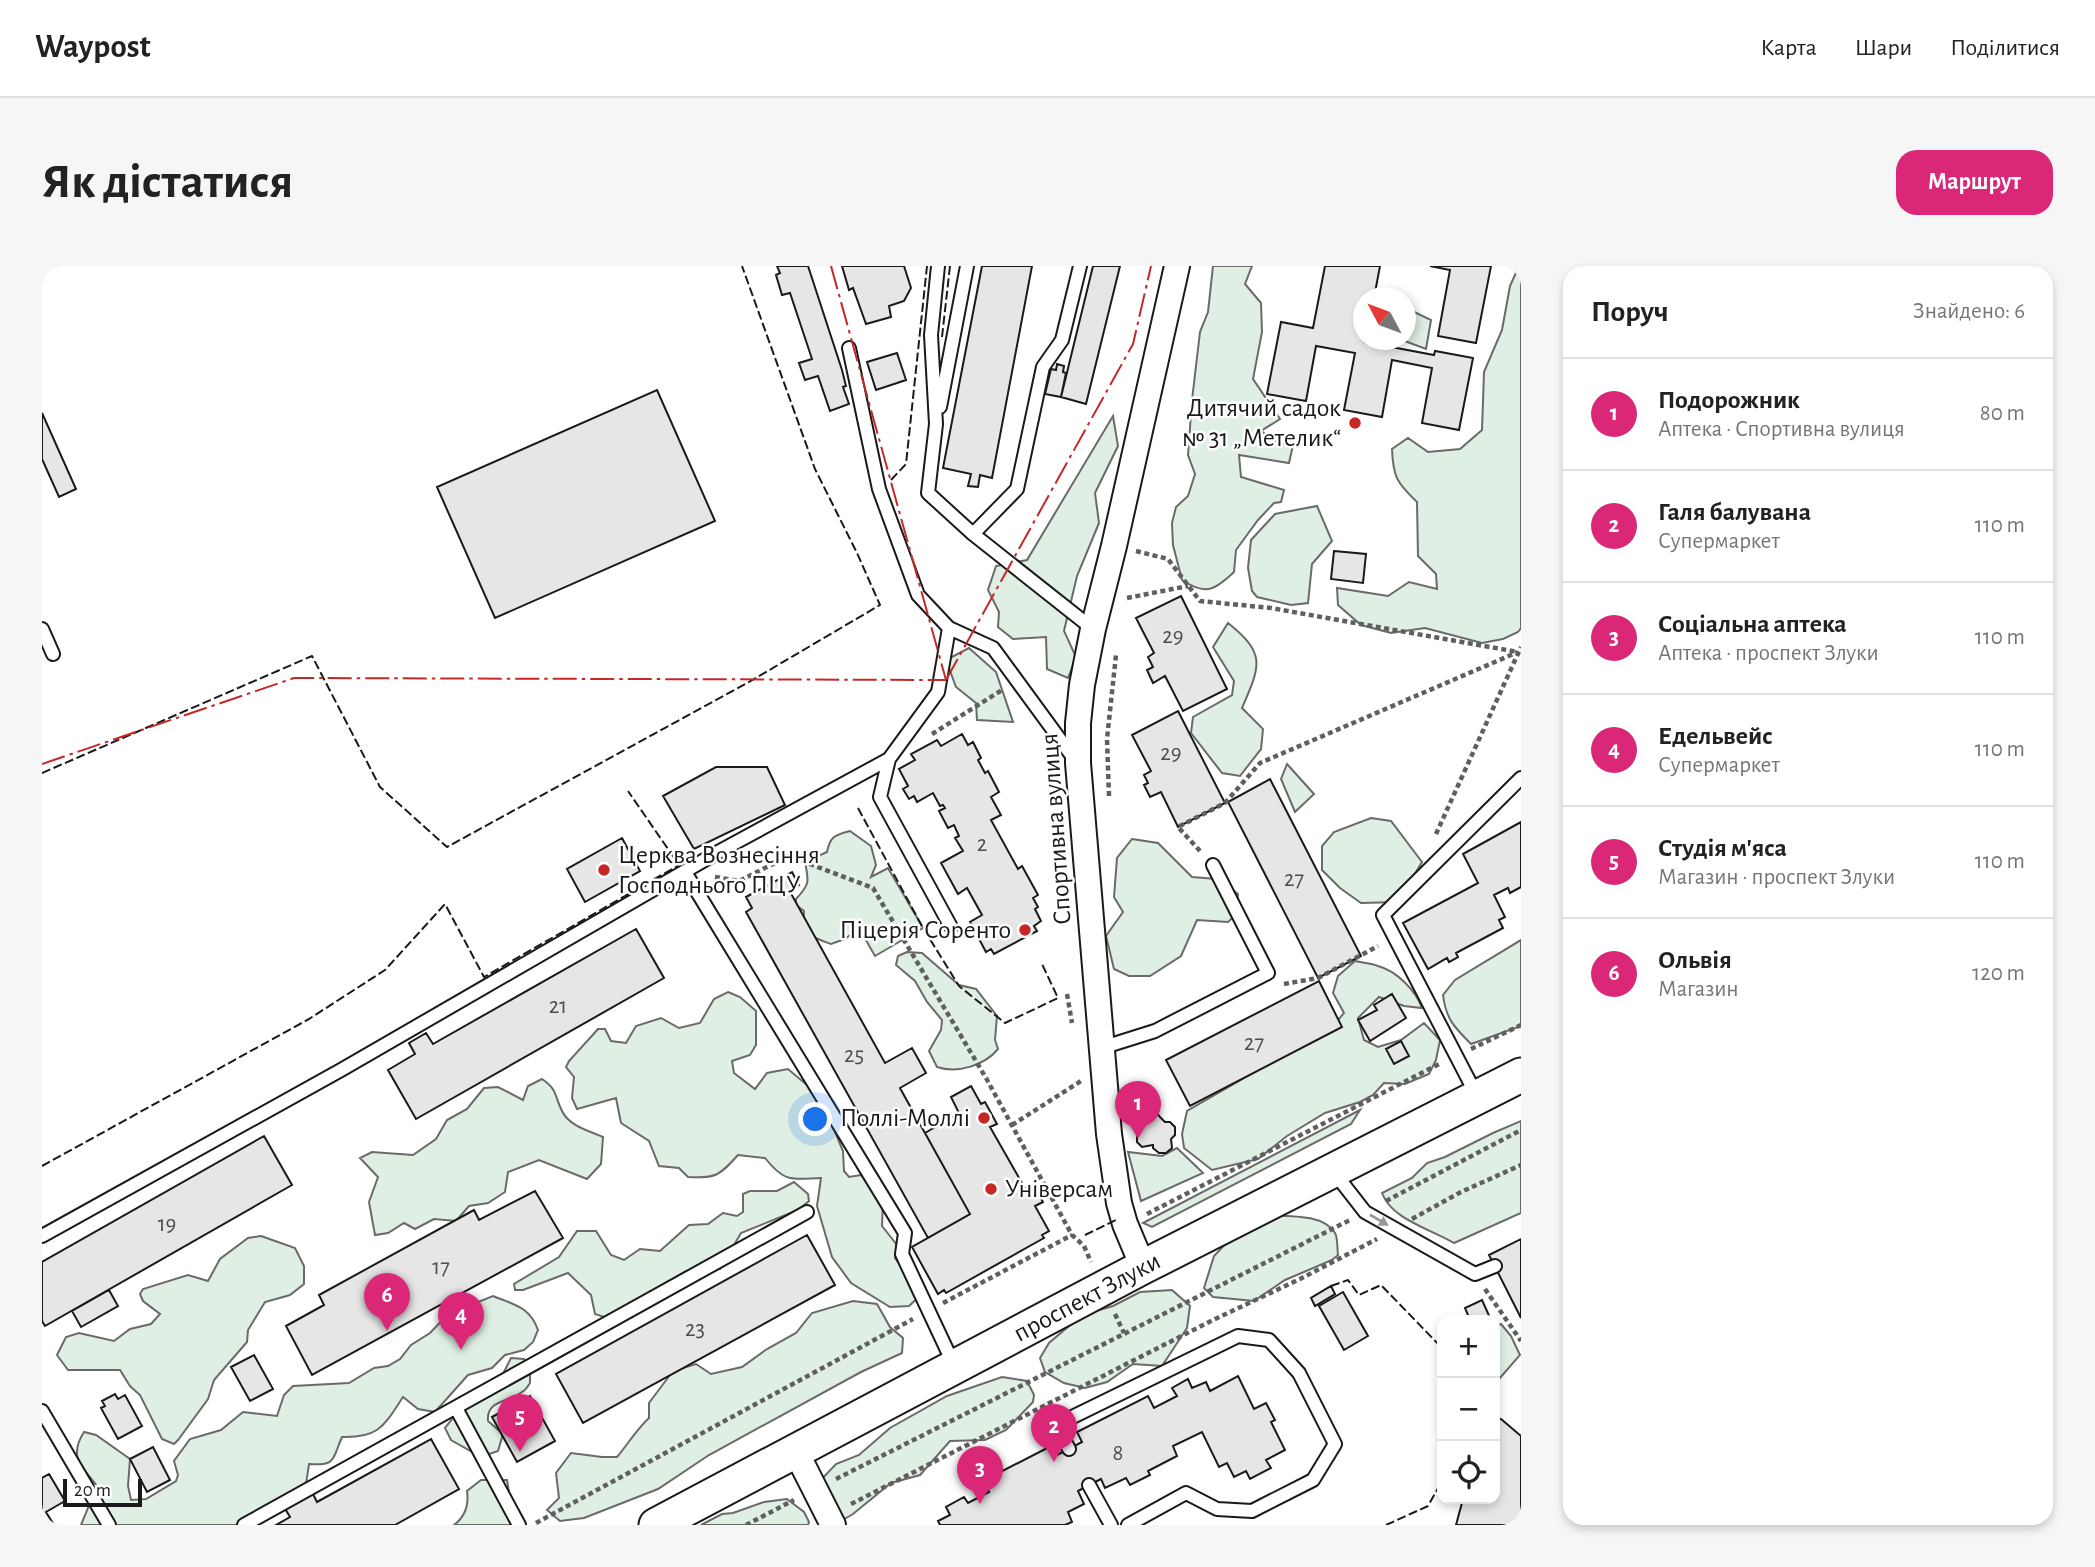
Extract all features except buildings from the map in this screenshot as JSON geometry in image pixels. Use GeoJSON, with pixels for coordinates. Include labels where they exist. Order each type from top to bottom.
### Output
{"type":"FeatureCollection","features":[{"type":"Feature","properties":{"kind":"main road","name":"проспект Злуки"},"geometry":{"type":"LineString","coordinates":[[656,1525],[1143,1267],[1521,1075]]}},
{"type":"Feature","properties":{"kind":"street","name":"Спортивна вулиця"},"geometry":{"type":"LineString","coordinates":[[1143,1267],[1119,1203],[1109,1134],[1078,763],[1078,723],[1093,629],[1177,266]]}},
{"type":"Feature","properties":{"kind":"street"},"geometry":{"type":"LineString","coordinates":[[796,1452],[831,1520]]}},
{"type":"Feature","properties":{"kind":"lane"},"geometry":{"type":"LineString","coordinates":[[936,424],[931,335],[938,266]]}},
{"type":"Feature","properties":{"kind":"lane"},"geometry":{"type":"LineString","coordinates":[[967,266],[936,424],[928,493],[973,534],[1093,629]]}},
{"type":"Feature","properties":{"kind":"lane"},"geometry":{"type":"LineString","coordinates":[[973,534],[1017,489],[1043,367],[1062,340],[1080,266]]}},
{"type":"Feature","properties":{"kind":"lane"},"geometry":{"type":"LineString","coordinates":[[849,348],[879,489],[918,596],[949,628],[993,648],[1078,763]]}},
{"type":"Feature","properties":{"kind":"lane"},"geometry":{"type":"LineString","coordinates":[[949,628],[938,692],[889,759],[880,796],[951,927]]}},
{"type":"Feature","properties":{"kind":"lane"},"geometry":{"type":"LineString","coordinates":[[42,629],[53,654]]}},
{"type":"Feature","properties":{"kind":"lane"},"geometry":{"type":"LineString","coordinates":[[42,1236],[889,759]]}},
{"type":"Feature","properties":{"kind":"lane"},"geometry":{"type":"LineString","coordinates":[[1476,1096],[1383,915],[1521,778]]}},
{"type":"Feature","properties":{"kind":"lane"},"geometry":{"type":"LineString","coordinates":[[1101,1048],[1155,1031],[1268,973],[1213,865]]}},
{"type":"Feature","properties":{"kind":"lane"},"geometry":{"type":"LineString","coordinates":[[685,872],[905,1233],[902,1254],[954,1366]]}},
{"type":"Feature","properties":{"kind":"lane"},"geometry":{"type":"LineString","coordinates":[[1333,1171],[1365,1212],[1475,1274],[1495,1266]]}},
{"type":"Feature","properties":{"kind":"lane"},"geometry":{"type":"LineString","coordinates":[[244,1525],[807,1212]]}},
{"type":"Feature","properties":{"kind":"lane"},"geometry":{"type":"LineString","coordinates":[[1069,1449],[1056,1424],[1238,1336],[1269,1339],[1299,1373],[1335,1444],[1313,1480],[1252,1511],[1217,1509],[1186,1493],[1128,1525]]}},
{"type":"Feature","properties":{"kind":"lane"},"geometry":{"type":"LineString","coordinates":[[456,1408],[519,1525]]}},
{"type":"Feature","properties":{"kind":"lane"},"geometry":{"type":"LineString","coordinates":[[42,1411],[109,1525]]}},
{"type":"Feature","properties":{"kind":"lane"},"geometry":{"type":"LineString","coordinates":[[1089,1485],[1111,1525]]}},
{"type":"Feature","properties":{"kind":"path"},"geometry":{"type":"LineString","coordinates":[[1114,546],[1168,559],[1200,601],[1271,608],[1520,650]]}},
{"type":"Feature","properties":{"kind":"path"},"geometry":{"type":"LineString","coordinates":[[1123,599],[1188,586]]}},
{"type":"Feature","properties":{"kind":"path"},"geometry":{"type":"LineString","coordinates":[[1109,808],[1107,739],[1117,650]]}},
{"type":"Feature","properties":{"kind":"path"},"geometry":{"type":"LineString","coordinates":[[1435,836],[1520,650]]}},
{"type":"Feature","properties":{"kind":"path"},"geometry":{"type":"LineString","coordinates":[[1213,865],[1178,827],[1225,803],[1260,763],[1520,650]]}},
{"type":"Feature","properties":{"kind":"path"},"geometry":{"type":"LineString","coordinates":[[889,759],[1016,681]]}},
{"type":"Feature","properties":{"kind":"path"},"geometry":{"type":"LineString","coordinates":[[685,872],[739,881],[789,856],[873,888],[986,1078],[1072,1235],[1084,1246]]}},
{"type":"Feature","properties":{"kind":"path"},"geometry":{"type":"LineString","coordinates":[[1141,1217],[1521,1025]]}},
{"type":"Feature","properties":{"kind":"path"},"geometry":{"type":"LineString","coordinates":[[746,1525],[1365,1212],[1521,1130]]}},
{"type":"Feature","properties":{"kind":"path"},"geometry":{"type":"LineString","coordinates":[[831,1520],[1213,1320],[1318,1270],[1461,1192],[1521,1164]]}},
{"type":"Feature","properties":{"kind":"path"},"geometry":{"type":"LineString","coordinates":[[533,1525],[1072,1235]]}},
{"type":"Feature","properties":{"kind":"path"},"geometry":{"type":"LineString","coordinates":[[1475,1274],[1521,1341]]}},
{"type":"Feature","properties":{"kind":"green space"},"geometry":{"type":"Polygon","coordinates":[[[1213,266],[1252,266],[1245,284],[1261,303],[1262,332],[1253,379],[1280,419],[1261,431],[1278,442],[1293,445],[1289,463],[1239,455],[1241,477],[1284,490],[1281,502],[1274,503],[1258,520],[1236,550],[1234,572],[1216,587],[1204,589],[1182,580],[1173,545],[1172,523],[1176,507],[1188,496],[1195,474],[1188,455],[1192,400],[1200,332],[1208,312],[1213,266]]]}},
{"type":"Feature","properties":{"kind":"green space"},"geometry":{"type":"Polygon","coordinates":[[[1519,266],[1521,628],[1503,639],[1482,643],[1425,628],[1391,633],[1361,625],[1338,605],[1337,588],[1388,596],[1409,582],[1437,589],[1436,574],[1418,556],[1417,502],[1397,479],[1392,449],[1408,438],[1428,452],[1460,449],[1482,430],[1484,372],[1502,330],[1510,286],[1519,266]]]}},
{"type":"Feature","properties":{"kind":"green space"},"geometry":{"type":"Polygon","coordinates":[[[1416,313],[1431,320],[1426,349],[1416,345],[1416,313]]]}},
{"type":"Feature","properties":{"kind":"green space"},"geometry":{"type":"Polygon","coordinates":[[[1113,416],[1118,446],[1095,493],[1099,523],[1077,576],[1064,631],[1076,657],[1068,678],[1047,669],[1046,637],[1013,639],[998,627],[999,612],[988,590],[996,566],[1027,560],[1113,416]]]}},
{"type":"Feature","properties":{"kind":"green space"},"geometry":{"type":"Polygon","coordinates":[[[1317,506],[1332,541],[1312,564],[1308,603],[1291,605],[1257,597],[1252,591],[1248,568],[1251,540],[1275,514],[1317,506]]]}},
{"type":"Feature","properties":{"kind":"green space"},"geometry":{"type":"Polygon","coordinates":[[[1228,623],[1241,634],[1254,652],[1256,671],[1242,708],[1263,729],[1261,749],[1240,776],[1222,773],[1191,733],[1193,717],[1232,695],[1234,681],[1213,647],[1228,623]]]}},
{"type":"Feature","properties":{"kind":"green space"},"geometry":{"type":"Polygon","coordinates":[[[969,648],[996,672],[1013,722],[977,720],[976,703],[956,687],[946,660],[969,648]]]}},
{"type":"Feature","properties":{"kind":"green space"},"geometry":{"type":"Polygon","coordinates":[[[1287,764],[1314,794],[1295,812],[1281,779],[1287,764]]]}},
{"type":"Feature","properties":{"kind":"green space"},"geometry":{"type":"Polygon","coordinates":[[[1371,818],[1391,821],[1422,862],[1398,902],[1361,903],[1340,888],[1322,870],[1322,846],[1334,832],[1371,818]]]}},
{"type":"Feature","properties":{"kind":"green space"},"geometry":{"type":"Polygon","coordinates":[[[850,831],[871,846],[876,865],[871,877],[888,868],[923,928],[875,956],[859,928],[845,939],[831,944],[813,937],[806,930],[804,911],[796,905],[796,899],[807,882],[805,862],[827,852],[834,837],[850,831]]]}},
{"type":"Feature","properties":{"kind":"green space"},"geometry":{"type":"Polygon","coordinates":[[[1132,839],[1158,843],[1192,877],[1217,879],[1238,894],[1237,914],[1228,922],[1197,920],[1181,956],[1150,976],[1129,976],[1114,969],[1106,936],[1123,912],[1114,897],[1117,858],[1132,839]]]}},
{"type":"Feature","properties":{"kind":"green space"},"geometry":{"type":"Polygon","coordinates":[[[1521,940],[1521,1026],[1471,1044],[1452,1022],[1443,995],[1455,980],[1521,940]]]}},
{"type":"Feature","properties":{"kind":"green space"},"geometry":{"type":"Polygon","coordinates":[[[907,952],[922,953],[959,985],[976,989],[997,1016],[995,1040],[998,1049],[993,1055],[979,1064],[962,1069],[937,1067],[929,1051],[941,1030],[942,1020],[915,981],[896,965],[898,956],[907,952]]]}},
{"type":"Feature","properties":{"kind":"green space"},"geometry":{"type":"Polygon","coordinates":[[[1355,961],[1392,972],[1410,989],[1422,1008],[1404,1006],[1379,997],[1358,1018],[1364,1040],[1378,1047],[1401,1040],[1424,1023],[1440,1040],[1436,1060],[1429,1074],[1405,1084],[1384,1083],[1373,1095],[1360,1102],[1325,1113],[1287,1136],[1258,1159],[1212,1170],[1184,1148],[1182,1134],[1187,1111],[1332,1027],[1344,1013],[1333,993],[1338,976],[1355,961]]]}},
{"type":"Feature","properties":{"kind":"green space"},"geometry":{"type":"Polygon","coordinates":[[[728,992],[740,997],[756,1011],[756,1045],[750,1055],[732,1061],[734,1073],[755,1089],[767,1073],[788,1069],[820,1096],[843,1151],[844,1171],[849,1177],[861,1175],[879,1191],[883,1208],[882,1226],[897,1245],[895,1258],[922,1294],[909,1306],[890,1307],[851,1283],[832,1257],[817,1206],[821,1178],[789,1178],[778,1172],[765,1158],[738,1155],[717,1174],[688,1177],[679,1168],[659,1166],[649,1141],[621,1123],[616,1098],[577,1109],[572,1098],[574,1077],[566,1067],[598,1029],[605,1029],[611,1041],[626,1043],[636,1026],[661,1018],[679,1028],[700,1023],[714,999],[728,992]]]}},
{"type":"Feature","properties":{"kind":"green space"},"geometry":{"type":"Polygon","coordinates":[[[542,1079],[553,1090],[569,1121],[603,1137],[601,1164],[587,1179],[539,1160],[508,1172],[505,1192],[488,1203],[469,1206],[456,1221],[434,1219],[415,1229],[404,1223],[388,1233],[375,1235],[369,1202],[378,1177],[360,1158],[372,1152],[413,1155],[436,1139],[447,1120],[467,1109],[484,1088],[498,1087],[523,1100],[528,1086],[542,1079]]]}},
{"type":"Feature","properties":{"kind":"green space"},"geometry":{"type":"Polygon","coordinates":[[[1360,1110],[1351,1124],[1152,1227],[1143,1223],[1360,1110]]]}},
{"type":"Feature","properties":{"kind":"green space"},"geometry":{"type":"Polygon","coordinates":[[[1521,1121],[1521,1213],[1454,1243],[1403,1217],[1387,1202],[1382,1193],[1412,1178],[1427,1163],[1521,1121]]]}},
{"type":"Feature","properties":{"kind":"green space"},"geometry":{"type":"Polygon","coordinates":[[[1177,1148],[1203,1173],[1141,1201],[1128,1152],[1162,1156],[1177,1148]]]}},
{"type":"Feature","properties":{"kind":"green space"},"geometry":{"type":"Polygon","coordinates":[[[794,1182],[808,1194],[809,1201],[798,1210],[741,1233],[720,1269],[686,1271],[607,1318],[595,1314],[591,1295],[568,1273],[523,1290],[515,1290],[514,1284],[559,1257],[577,1231],[596,1231],[611,1255],[624,1260],[640,1249],[660,1251],[689,1225],[708,1224],[723,1213],[737,1216],[743,1212],[743,1194],[750,1191],[777,1191],[794,1182]]]}},
{"type":"Feature","properties":{"kind":"green space"},"geometry":{"type":"Polygon","coordinates":[[[1262,1215],[1302,1217],[1329,1226],[1335,1233],[1338,1255],[1285,1280],[1254,1301],[1213,1297],[1204,1288],[1214,1256],[1247,1221],[1262,1215]]]}},
{"type":"Feature","properties":{"kind":"green space"},"geometry":{"type":"Polygon","coordinates":[[[261,1236],[295,1248],[304,1266],[304,1284],[290,1295],[265,1302],[248,1330],[247,1342],[214,1380],[208,1399],[174,1444],[162,1439],[140,1395],[130,1386],[120,1370],[68,1370],[57,1355],[66,1337],[79,1333],[114,1341],[130,1329],[151,1324],[160,1314],[143,1301],[140,1294],[143,1289],[188,1275],[208,1281],[220,1259],[248,1238],[261,1236]]]}},
{"type":"Feature","properties":{"kind":"green space"},"geometry":{"type":"Polygon","coordinates":[[[1172,1290],[1190,1306],[1187,1328],[1162,1366],[1133,1364],[1107,1382],[1085,1388],[1064,1383],[1045,1372],[1040,1358],[1049,1343],[1082,1315],[1113,1306],[1140,1292],[1172,1290]]]}},
{"type":"Feature","properties":{"kind":"green space"},"geometry":{"type":"Polygon","coordinates":[[[493,1296],[521,1308],[531,1316],[538,1330],[533,1342],[524,1350],[505,1355],[492,1368],[468,1375],[435,1412],[418,1409],[403,1397],[391,1416],[379,1428],[364,1435],[342,1437],[332,1460],[324,1464],[309,1464],[306,1484],[252,1525],[81,1525],[97,1486],[82,1467],[77,1455],[79,1441],[84,1432],[96,1435],[130,1459],[128,1486],[131,1500],[146,1499],[176,1481],[178,1475],[174,1461],[190,1439],[221,1430],[243,1412],[277,1416],[284,1395],[293,1386],[349,1383],[374,1368],[388,1366],[400,1359],[411,1345],[430,1333],[448,1314],[493,1296]]]}},
{"type":"Feature","properties":{"kind":"green space"},"geometry":{"type":"Polygon","coordinates":[[[853,1301],[877,1304],[890,1327],[903,1338],[902,1353],[861,1372],[709,1455],[658,1489],[584,1518],[560,1521],[547,1510],[559,1498],[556,1473],[571,1453],[617,1457],[649,1418],[649,1403],[673,1371],[696,1364],[711,1374],[742,1367],[796,1333],[812,1313],[853,1301]]]}},
{"type":"Feature","properties":{"kind":"green space"},"geometry":{"type":"Polygon","coordinates":[[[1500,1324],[1511,1336],[1520,1355],[1500,1378],[1500,1324]]]}},
{"type":"Feature","properties":{"kind":"green space"},"geometry":{"type":"Polygon","coordinates":[[[511,1358],[524,1359],[530,1370],[530,1383],[517,1395],[499,1402],[491,1409],[488,1421],[503,1434],[498,1451],[481,1457],[451,1440],[445,1428],[453,1418],[453,1404],[499,1382],[511,1358]]]}},
{"type":"Feature","properties":{"kind":"green space"},"geometry":{"type":"Polygon","coordinates":[[[1002,1377],[1027,1381],[1034,1395],[1033,1402],[1006,1430],[985,1440],[950,1441],[920,1475],[891,1483],[853,1514],[834,1525],[818,1483],[836,1464],[859,1455],[890,1428],[947,1396],[1002,1377]]]}},
{"type":"Feature","properties":{"kind":"green space"},"geometry":{"type":"Polygon","coordinates":[[[481,1480],[507,1480],[511,1504],[521,1525],[454,1525],[466,1510],[467,1491],[481,1480]]]}},
{"type":"Feature","properties":{"kind":"green space"},"geometry":{"type":"Polygon","coordinates":[[[787,1499],[804,1512],[808,1525],[701,1525],[722,1514],[764,1502],[787,1499]]]}},
{"type":"Feature","properties":{"kind":"fence"},"geometry":{"type":"LineString","coordinates":[[42,773],[312,656],[380,787],[447,847],[749,682],[880,605],[815,469],[742,266]]}},
{"type":"Feature","properties":{"kind":"fence"},"geometry":{"type":"LineString","coordinates":[[891,480],[906,464],[927,266]]}},
{"type":"Feature","properties":{"kind":"fence"},"geometry":{"type":"LineString","coordinates":[[942,337],[950,266]]}},
{"type":"Feature","properties":{"kind":"fence"},"geometry":{"type":"LineString","coordinates":[[42,1166],[309,1019],[385,970],[445,904],[484,977],[679,865],[628,791]]}},
{"type":"Feature","properties":{"kind":"fence"},"geometry":{"type":"LineString","coordinates":[[858,808],[923,928],[959,986],[1005,1023],[1058,998],[1042,964]]}},
{"type":"Feature","properties":{"kind":"fence"},"geometry":{"type":"LineString","coordinates":[[1085,1235],[1116,1220]]}},
{"type":"Feature","properties":{"kind":"fence"},"geometry":{"type":"LineString","coordinates":[[1331,1286],[1348,1280],[1359,1295],[1381,1285],[1437,1343]]}},
{"type":"Feature","properties":{"kind":"fence"},"geometry":{"type":"LineString","coordinates":[[1386,1525],[1428,1506],[1437,1490]]}},
{"type":"Feature","properties":{"kind":"power"},"geometry":{"type":"LineString","coordinates":[[831,266],[946,680]]}},
{"type":"Feature","properties":{"kind":"power"},"geometry":{"type":"LineString","coordinates":[[946,680],[1133,344],[1151,266]]}},
{"type":"Feature","properties":{"kind":"power"},"geometry":{"type":"LineString","coordinates":[[42,764],[294,678],[946,680]]}},
{"type":"Feature","properties":{"kind":"place","name":"Дитячий садок № 31 „Метелик“"},"geometry":{"type":"Point","coordinates":[1355,423]}},
{"type":"Feature","properties":{"kind":"place","name":"Церква Вознесіння Господнього ПЦУ"},"geometry":{"type":"Point","coordinates":[604,870]}},
{"type":"Feature","properties":{"kind":"place","name":"Піцерія Соренто"},"geometry":{"type":"Point","coordinates":[1025,930]}},
{"type":"Feature","properties":{"kind":"place","name":"Поллі-Моллі"},"geometry":{"type":"Point","coordinates":[984,1118]}},
{"type":"Feature","properties":{"kind":"place","name":"Подорожник"},"geometry":{"type":"Point","coordinates":[1138,1139]}},
{"type":"Feature","properties":{"kind":"place","name":"Універсам"},"geometry":{"type":"Point","coordinates":[991,1189]}},
{"type":"Feature","properties":{"kind":"place","name":"Ольвія"},"geometry":{"type":"Point","coordinates":[387,1331]}},
{"type":"Feature","properties":{"kind":"place","name":"Едельвейс"},"geometry":{"type":"Point","coordinates":[461,1350]}},
{"type":"Feature","properties":{"kind":"place","name":"Студія м'яса"},"geometry":{"type":"Point","coordinates":[520,1452]}},
{"type":"Feature","properties":{"kind":"place","name":"Галя балувана"},"geometry":{"type":"Point","coordinates":[1054,1462]}},
{"type":"Feature","properties":{"kind":"place","name":"Соціальна аптека"},"geometry":{"type":"Point","coordinates":[980,1504]}}]}
